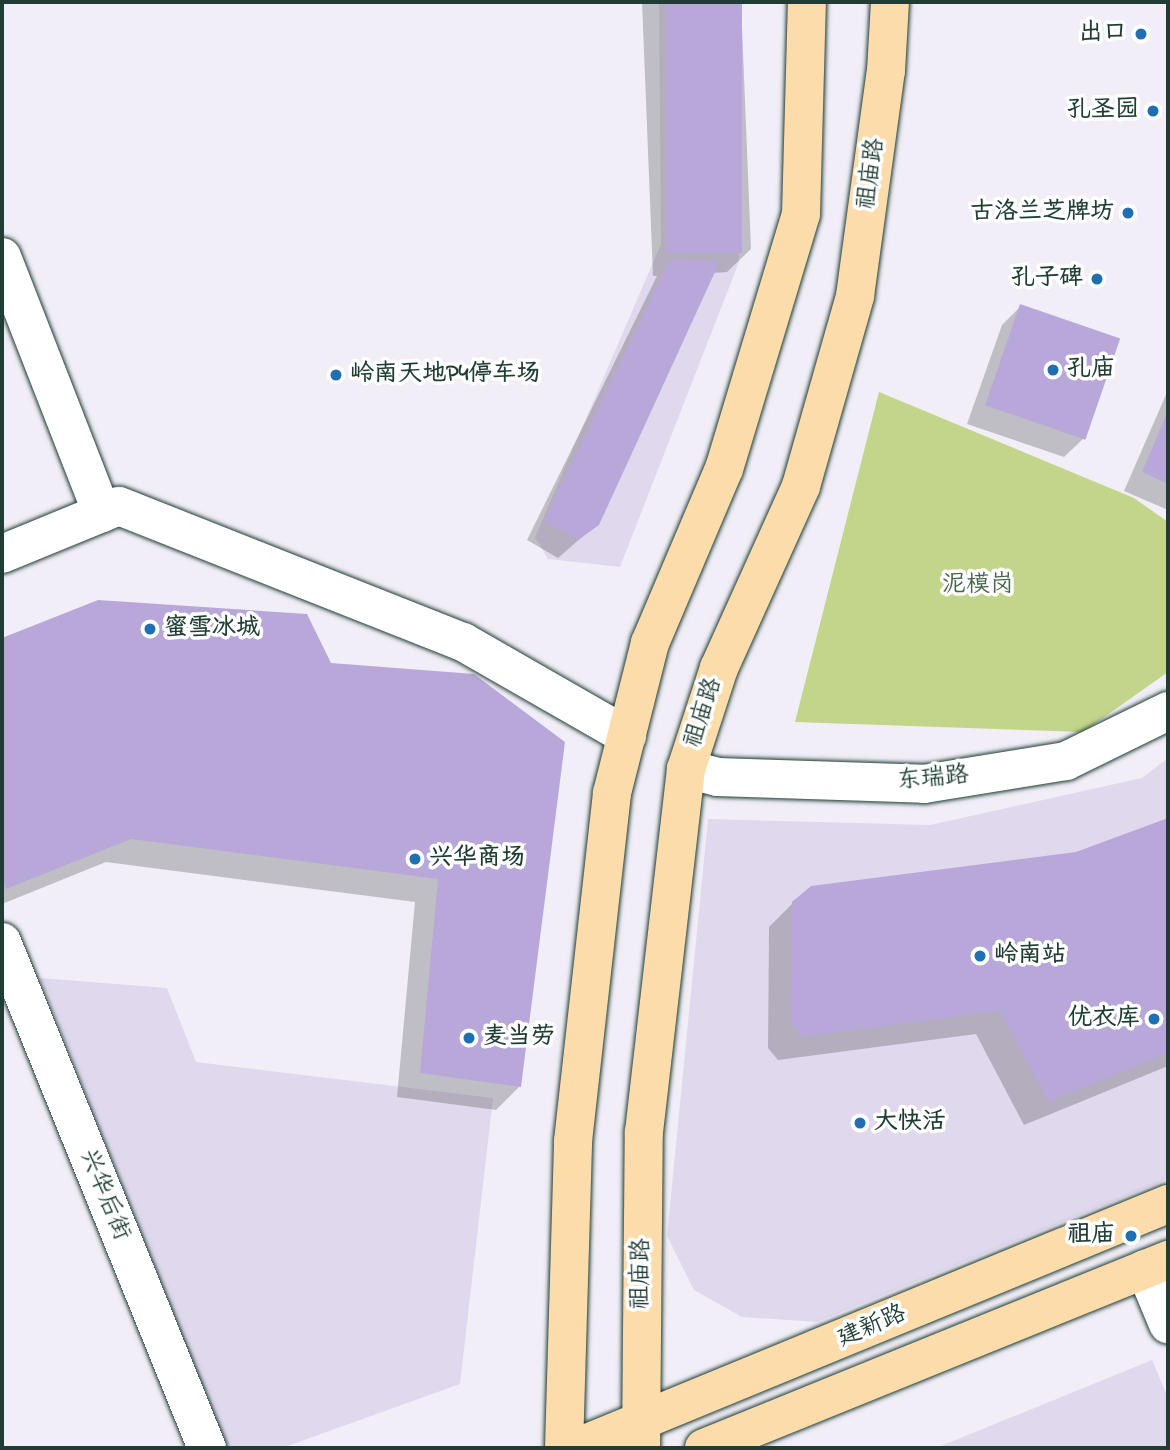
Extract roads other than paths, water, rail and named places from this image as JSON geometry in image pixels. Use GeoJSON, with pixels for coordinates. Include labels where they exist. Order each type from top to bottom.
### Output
{"type":"FeatureCollection","features":[{"type":"Feature","properties":{"kind":"main road"},"geometry":{"type":"LineString","coordinates":[[564,1448],[573,1142],[612,793],[650,643],[723,469],[801,214],[807,2]]}},
{"type":"Feature","properties":{"kind":"main road","name":"祖庙路"},"geometry":{"type":"LineString","coordinates":[[642,1435],[644,1132],[686,769],[719,668],[801,486],[855,296],[888,58],[890,2]]}},
{"type":"Feature","properties":{"kind":"main road","name":"建新路"},"geometry":{"type":"LineString","coordinates":[[575,1448],[642,1435],[1168,1204]]}},
{"type":"Feature","properties":{"kind":"main road","name":"建新路"},"geometry":{"type":"LineString","coordinates":[[704,1448],[1157,1264]]}},
{"type":"Feature","properties":{"kind":"street"},"geometry":{"type":"LineString","coordinates":[[2,257],[102,513]]}},
{"type":"Feature","properties":{"kind":"street"},"geometry":{"type":"LineString","coordinates":[[2,554],[119,506],[463,642],[626,736]]}},
{"type":"Feature","properties":{"kind":"street","name":"东瑞路"},"geometry":{"type":"LineString","coordinates":[[686,769],[717,777],[924,784],[1066,761],[1168,711]]}},
{"type":"Feature","properties":{"kind":"street","name":"兴华后街"},"geometry":{"type":"LineString","coordinates":[[2,942],[207,1448]]}},
{"type":"Feature","properties":{"kind":"street"},"geometry":{"type":"LineString","coordinates":[[1157,1264],[1168,1324]]}},
{"type":"Feature","properties":{"kind":"place","name":"出口"},"geometry":{"type":"Point","coordinates":[1141,34]}},
{"type":"Feature","properties":{"kind":"place","name":"孔圣园"},"geometry":{"type":"Point","coordinates":[1153,111]}},
{"type":"Feature","properties":{"kind":"place","name":"古洛兰芝牌坊"},"geometry":{"type":"Point","coordinates":[1128,213]}},
{"type":"Feature","properties":{"kind":"place","name":"孔子碑"},"geometry":{"type":"Point","coordinates":[1097,279]}},
{"type":"Feature","properties":{"kind":"place","name":"孔庙"},"geometry":{"type":"Point","coordinates":[1053,370]}},
{"type":"Feature","properties":{"kind":"place","name":"岭南天地P4停车场"},"geometry":{"type":"Point","coordinates":[336,375]}},
{"type":"Feature","properties":{"kind":"place","name":"蜜雪冰城"},"geometry":{"type":"Point","coordinates":[150,629]}},
{"type":"Feature","properties":{"kind":"place","name":"兴华商场"},"geometry":{"type":"Point","coordinates":[415,859]}},
{"type":"Feature","properties":{"kind":"place","name":"岭南站"},"geometry":{"type":"Point","coordinates":[980,956]}},
{"type":"Feature","properties":{"kind":"place","name":"优衣库"},"geometry":{"type":"Point","coordinates":[1154,1019]}},
{"type":"Feature","properties":{"kind":"place","name":"麦当劳"},"geometry":{"type":"Point","coordinates":[469,1038]}},
{"type":"Feature","properties":{"kind":"place","name":"大快活"},"geometry":{"type":"Point","coordinates":[860,1123]}},
{"type":"Feature","properties":{"kind":"place","name":"祖庙"},"geometry":{"type":"Point","coordinates":[1131,1236]}},
{"type":"Feature","properties":{"kind":"park label","name":"泥模岗"},"geometry":{"type":"Point","coordinates":[978,586]}}]}
